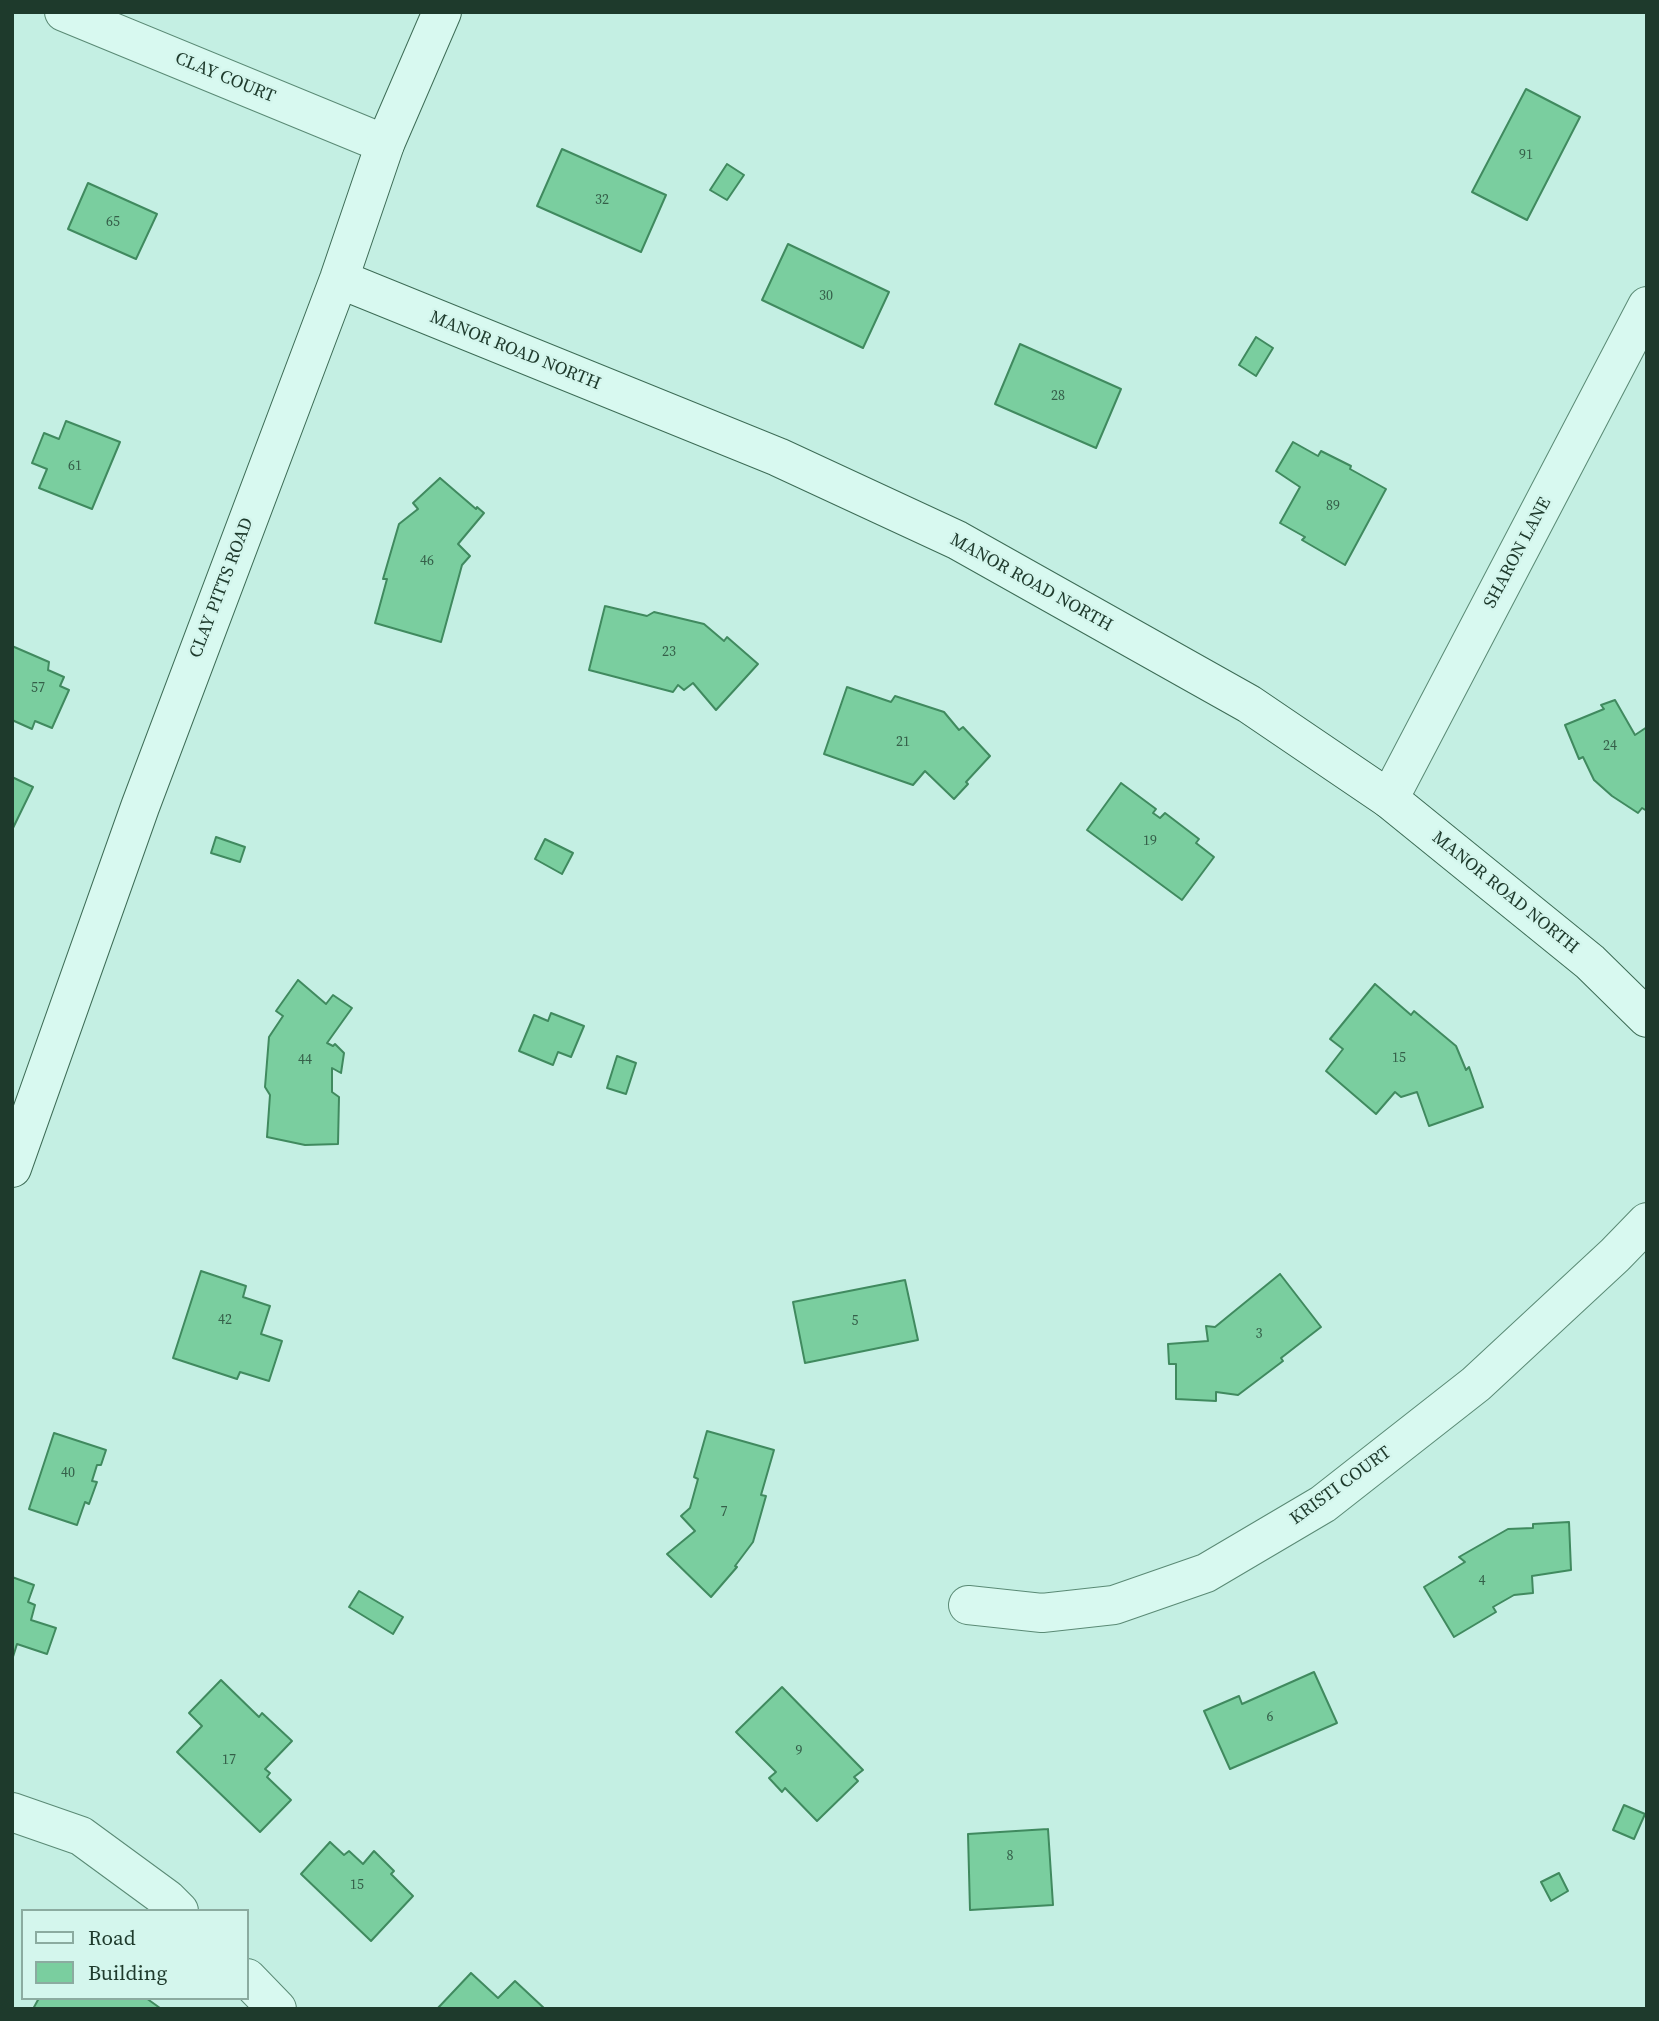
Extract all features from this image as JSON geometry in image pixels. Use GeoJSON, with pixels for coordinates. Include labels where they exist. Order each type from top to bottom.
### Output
{"type":"FeatureCollection","features":[{"type":"Feature","properties":{"kind":"street","name":"CLAY COURT"},"geometry":{"type":"LineString","coordinates":[[64,12],[385,144]]}},
{"type":"Feature","properties":{"kind":"street","name":"CLAY PITTS ROAD"},"geometry":{"type":"LineString","coordinates":[[12,1168],[140,807],[338,279],[385,144],[442,12]]}},
{"type":"Feature","properties":{"kind":"street","name":"MANOR ROAD NORTH"},"geometry":{"type":"LineString","coordinates":[[338,279],[778,457],[957,540],[1249,704],[1389,799],[1590,962],[1647,1018]]}},
{"type":"Feature","properties":{"kind":"street","name":"SHARON LANE"},"geometry":{"type":"LineString","coordinates":[[1389,799],[1647,306]]}},
{"type":"Feature","properties":{"kind":"street","name":"KRISTI COURT"},"geometry":{"type":"LineString","coordinates":[[968,1605],[1042,1613],[1114,1605],[1206,1573],[1323,1504],[1476,1384],[1647,1222]]}},
{"type":"Feature","properties":{"kind":"street"},"geometry":{"type":"LineString","coordinates":[[12,1812],[81,1836],[177,1909]]}},
{"type":"Feature","properties":{"kind":"street"},"geometry":{"type":"LineString","coordinates":[[248,1979],[277,2009]]}},
{"type":"Feature","properties":{"kind":"building"},"geometry":{"type":"Polygon","coordinates":[[[1526,89],[1580,117],[1527,220],[1472,192],[1526,89]]]}},
{"type":"Feature","properties":{"kind":"building"},"geometry":{"type":"Polygon","coordinates":[[[562,149],[666,195],[641,252],[537,206],[562,149]]]}},
{"type":"Feature","properties":{"kind":"building"},"geometry":{"type":"Polygon","coordinates":[[[727,164],[744,175],[727,200],[710,190],[727,164]]]}},
{"type":"Feature","properties":{"kind":"building"},"geometry":{"type":"Polygon","coordinates":[[[88,183],[157,214],[136,259],[68,229],[88,183]]]}},
{"type":"Feature","properties":{"kind":"building"},"geometry":{"type":"Polygon","coordinates":[[[788,244],[889,292],[863,348],[762,300],[788,244]]]}},
{"type":"Feature","properties":{"kind":"building"},"geometry":{"type":"Polygon","coordinates":[[[1256,337],[1273,348],[1256,376],[1239,365],[1256,337]]]}},
{"type":"Feature","properties":{"kind":"building"},"geometry":{"type":"Polygon","coordinates":[[[1020,344],[1121,389],[1096,448],[995,404],[1020,344]]]}},
{"type":"Feature","properties":{"kind":"building"},"geometry":{"type":"Polygon","coordinates":[[[66,421],[120,442],[92,509],[39,488],[47,469],[32,463],[44,433],[59,439],[66,421]]]}},
{"type":"Feature","properties":{"kind":"building"},"geometry":{"type":"Polygon","coordinates":[[[1293,442],[1318,456],[1321,451],[1351,466],[1350,469],[1386,489],[1345,565],[1302,540],[1305,537],[1280,523],[1300,487],[1276,471],[1293,442]]]}},
{"type":"Feature","properties":{"kind":"building"},"geometry":{"type":"Polygon","coordinates":[[[440,478],[484,513],[458,544],[470,556],[462,565],[441,642],[375,623],[387,579],[383,579],[399,524],[418,509],[413,503],[440,478]]]}},
{"type":"Feature","properties":{"kind":"building"},"geometry":{"type":"Polygon","coordinates":[[[605,606],[647,616],[654,612],[704,624],[724,641],[727,637],[758,664],[716,710],[693,683],[684,690],[678,685],[673,692],[589,670],[605,606]]]}},
{"type":"Feature","properties":{"kind":"building"},"geometry":{"type":"Polygon","coordinates":[[[12,646],[49,662],[48,670],[64,677],[60,686],[69,690],[52,728],[35,721],[32,729],[12,720],[12,646]]]}},
{"type":"Feature","properties":{"kind":"building"},"geometry":{"type":"Polygon","coordinates":[[[847,687],[891,702],[895,696],[944,712],[959,730],[963,727],[990,756],[954,799],[925,771],[913,785],[824,754],[847,687]]]}},
{"type":"Feature","properties":{"kind":"building"},"geometry":{"type":"Polygon","coordinates":[[[1615,700],[1635,735],[1647,727],[1647,811],[1642,808],[1638,813],[1594,780],[1583,757],[1579,759],[1565,725],[1604,709],[1601,705],[1615,700]]]}},
{"type":"Feature","properties":{"kind":"building"},"geometry":{"type":"Polygon","coordinates":[[[12,777],[33,787],[13,828],[12,828],[12,777]]]}},
{"type":"Feature","properties":{"kind":"building"},"geometry":{"type":"Polygon","coordinates":[[[1121,783],[1156,809],[1153,813],[1160,818],[1165,813],[1199,839],[1196,843],[1214,857],[1182,900],[1087,830],[1121,783]]]}},
{"type":"Feature","properties":{"kind":"building"},"geometry":{"type":"Polygon","coordinates":[[[216,837],[245,847],[240,862],[211,853],[216,837]]]}},
{"type":"Feature","properties":{"kind":"building"},"geometry":{"type":"Polygon","coordinates":[[[545,839],[573,853],[562,874],[535,859],[545,839]]]}},
{"type":"Feature","properties":{"kind":"building"},"geometry":{"type":"Polygon","coordinates":[[[298,980],[326,1004],[333,995],[352,1008],[327,1043],[333,1046],[335,1044],[344,1053],[341,1073],[332,1068],[332,1092],[339,1097],[338,1144],[305,1145],[267,1137],[270,1095],[265,1087],[269,1037],[283,1016],[276,1011],[298,980]]]}},
{"type":"Feature","properties":{"kind":"building"},"geometry":{"type":"Polygon","coordinates":[[[1375,984],[1411,1015],[1414,1011],[1456,1046],[1466,1070],[1469,1067],[1483,1107],[1429,1126],[1417,1092],[1401,1097],[1395,1092],[1376,1114],[1326,1071],[1343,1049],[1330,1039],[1375,984]]]}},
{"type":"Feature","properties":{"kind":"building"},"geometry":{"type":"Polygon","coordinates":[[[551,1013],[584,1026],[571,1057],[558,1052],[553,1065],[519,1051],[534,1015],[548,1021],[551,1013]]]}},
{"type":"Feature","properties":{"kind":"building"},"geometry":{"type":"Polygon","coordinates":[[[617,1056],[636,1063],[626,1094],[607,1088],[617,1056]]]}},
{"type":"Feature","properties":{"kind":"building"},"geometry":{"type":"Polygon","coordinates":[[[201,1271],[246,1286],[243,1297],[270,1306],[261,1334],[282,1341],[269,1381],[240,1372],[237,1379],[173,1358],[201,1271]]]}},
{"type":"Feature","properties":{"kind":"building"},"geometry":{"type":"Polygon","coordinates":[[[1280,1274],[1321,1327],[1281,1358],[1283,1361],[1238,1395],[1216,1392],[1216,1401],[1176,1399],[1176,1364],[1169,1364],[1168,1344],[1208,1341],[1206,1326],[1215,1327],[1280,1274]]]}},
{"type":"Feature","properties":{"kind":"building"},"geometry":{"type":"Polygon","coordinates":[[[905,1280],[918,1340],[805,1363],[793,1302],[905,1280]]]}},
{"type":"Feature","properties":{"kind":"building"},"geometry":{"type":"Polygon","coordinates":[[[707,1431],[774,1450],[761,1495],[766,1496],[753,1542],[735,1566],[737,1567],[711,1597],[667,1554],[695,1531],[681,1516],[690,1508],[698,1479],[694,1477],[707,1431]]]}},
{"type":"Feature","properties":{"kind":"building"},"geometry":{"type":"Polygon","coordinates":[[[54,1433],[106,1450],[101,1465],[97,1465],[92,1481],[97,1482],[89,1504],[85,1502],[77,1525],[29,1509],[54,1433]]]}},
{"type":"Feature","properties":{"kind":"building"},"geometry":{"type":"Polygon","coordinates":[[[1569,1522],[1571,1570],[1532,1576],[1533,1593],[1514,1595],[1493,1607],[1496,1612],[1454,1637],[1424,1587],[1465,1562],[1459,1557],[1508,1529],[1533,1528],[1533,1524],[1569,1522]]]}},
{"type":"Feature","properties":{"kind":"building"},"geometry":{"type":"Polygon","coordinates":[[[12,1577],[34,1585],[28,1602],[35,1605],[31,1620],[56,1628],[47,1654],[17,1644],[12,1660],[12,1577]]]}},
{"type":"Feature","properties":{"kind":"building"},"geometry":{"type":"Polygon","coordinates":[[[359,1591],[403,1617],[393,1634],[349,1607],[359,1591]]]}},
{"type":"Feature","properties":{"kind":"building"},"geometry":{"type":"Polygon","coordinates":[[[1314,1672],[1337,1723],[1230,1769],[1204,1711],[1239,1696],[1242,1704],[1314,1672]]]}},
{"type":"Feature","properties":{"kind":"building"},"geometry":{"type":"Polygon","coordinates":[[[221,1680],[259,1717],[262,1713],[292,1741],[265,1769],[270,1773],[267,1777],[291,1800],[260,1832],[177,1752],[202,1726],[189,1713],[221,1680]]]}},
{"type":"Feature","properties":{"kind":"building"},"geometry":{"type":"Polygon","coordinates":[[[782,1687],[863,1770],[854,1777],[858,1781],[817,1821],[785,1788],[782,1792],[769,1778],[776,1772],[736,1732],[782,1687]]]}},
{"type":"Feature","properties":{"kind":"building"},"geometry":{"type":"Polygon","coordinates":[[[1624,1805],[1645,1814],[1634,1839],[1613,1830],[1624,1805]]]}},
{"type":"Feature","properties":{"kind":"building"},"geometry":{"type":"Polygon","coordinates":[[[1048,1829],[1053,1905],[970,1910],[968,1834],[1048,1829]]]}},
{"type":"Feature","properties":{"kind":"building"},"geometry":{"type":"Polygon","coordinates":[[[330,1842],[344,1855],[349,1851],[363,1864],[374,1851],[394,1871],[391,1874],[413,1896],[371,1941],[301,1874],[330,1842]]]}},
{"type":"Feature","properties":{"kind":"building"},"geometry":{"type":"Polygon","coordinates":[[[1559,1873],[1568,1891],[1551,1901],[1541,1882],[1559,1873]]]}},
{"type":"Feature","properties":{"kind":"building"},"geometry":{"type":"Polygon","coordinates":[[[471,1973],[498,1998],[515,1981],[545,2009],[437,2009],[471,1973]]]}},
{"type":"Feature","properties":{"kind":"building"},"geometry":{"type":"Polygon","coordinates":[[[38,2000],[149,2000],[160,2008],[33,2009],[38,2000]]]}}]}
